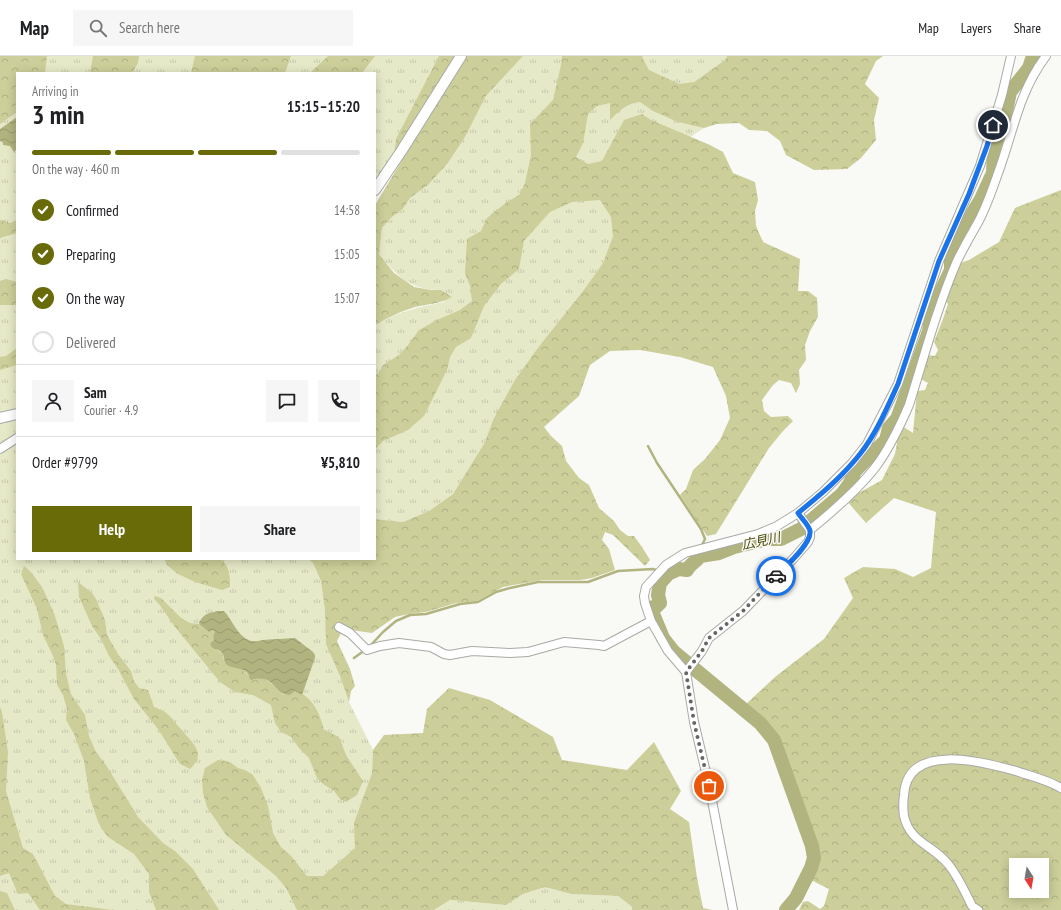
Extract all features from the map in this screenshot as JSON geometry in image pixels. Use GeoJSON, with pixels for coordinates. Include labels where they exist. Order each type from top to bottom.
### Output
{"type":"FeatureCollection","features":[{"type":"Feature","properties":{"kind":"street"},"geometry":{"type":"LineString","coordinates":[[376,189],[461,56]]}},
{"type":"Feature","properties":{"kind":"street"},"geometry":{"type":"LineString","coordinates":[[733,910],[709,786],[694,722],[687,670],[668,651],[651,621],[646,609],[645,592],[649,582],[666,565],[685,553],[758,534],[799,514],[861,454],[872,436],[898,384],[939,261],[969,194],[987,146],[1012,56]]}},
{"type":"Feature","properties":{"kind":"street"},"geometry":{"type":"LineString","coordinates":[[809,529],[860,484],[876,466],[901,423],[909,405],[944,294],[967,241],[982,214],[1006,151],[1019,106],[1027,86],[1046,56]]}},
{"type":"Feature","properties":{"kind":"street"},"geometry":{"type":"LineString","coordinates":[[0,418],[16,414]]}},
{"type":"Feature","properties":{"kind":"street"},"geometry":{"type":"LineString","coordinates":[[0,449],[16,439]]}},
{"type":"Feature","properties":{"kind":"street"},"geometry":{"type":"LineString","coordinates":[[687,670],[695,661],[709,638],[743,611],[808,542],[810,537],[809,529],[799,514]]}},
{"type":"Feature","properties":{"kind":"street"},"geometry":{"type":"LineString","coordinates":[[339,627],[350,633],[365,649],[399,643],[431,647],[444,654],[450,655],[472,651],[510,653],[528,652],[564,642],[604,646],[651,621]]}},
{"type":"Feature","properties":{"kind":"street"},"geometry":{"type":"LineString","coordinates":[[978,910],[972,906],[948,863],[912,834],[904,816],[903,802],[904,787],[908,777],[915,768],[922,764],[945,760],[971,760],[1024,774],[1061,788]]}},
{"type":"Feature","properties":{"kind":"green space"},"geometry":{"type":"Polygon","coordinates":[[[0,56],[456,56],[394,156],[376,180],[376,72],[16,72],[16,410],[0,414],[0,56]]]}},
{"type":"Feature","properties":{"kind":"green space"},"geometry":{"type":"Polygon","coordinates":[[[0,56],[47,56],[45,72],[16,72],[16,113],[0,124],[0,56]]]}},
{"type":"Feature","properties":{"kind":"green space"},"geometry":{"type":"Polygon","coordinates":[[[93,56],[139,56],[138,63],[133,72],[90,72],[93,56]]]}},
{"type":"Feature","properties":{"kind":"green space"},"geometry":{"type":"Polygon","coordinates":[[[195,56],[291,56],[285,72],[191,72],[195,56]]]}},
{"type":"Feature","properties":{"kind":"green space"},"geometry":{"type":"Polygon","coordinates":[[[328,56],[375,56],[363,72],[311,72],[328,56]]]}},
{"type":"Feature","properties":{"kind":"green space"},"geometry":{"type":"Polygon","coordinates":[[[439,56],[456,56],[394,156],[396,139],[439,56]]]}},
{"type":"Feature","properties":{"kind":"green space"},"geometry":{"type":"Polygon","coordinates":[[[465,56],[523,56],[486,96],[465,137],[448,163],[428,185],[410,198],[403,209],[392,217],[382,228],[379,254],[394,273],[414,287],[441,290],[452,297],[415,307],[376,324],[376,203],[465,56]]]}},
{"type":"Feature","properties":{"kind":"green space"},"geometry":{"type":"Polygon","coordinates":[[[523,56],[727,56],[725,60],[694,82],[704,128],[690,137],[613,236],[603,263],[540,345],[493,420],[485,442],[453,494],[429,511],[403,522],[376,519],[376,325],[408,310],[444,302],[441,290],[421,288],[406,281],[392,269],[379,254],[382,228],[392,217],[403,209],[410,198],[428,185],[448,163],[465,137],[486,96],[523,56]]]}},
{"type":"Feature","properties":{"kind":"green space"},"geometry":{"type":"Polygon","coordinates":[[[562,56],[643,56],[642,57],[649,70],[679,84],[694,82],[725,60],[727,56],[883,56],[876,61],[865,84],[879,98],[874,120],[876,140],[861,158],[847,169],[814,170],[786,155],[780,141],[767,131],[749,130],[739,123],[717,124],[704,128],[678,122],[653,111],[640,102],[627,106],[610,120],[610,103],[597,106],[588,114],[583,143],[576,157],[588,164],[602,161],[624,120],[642,114],[651,120],[723,152],[733,173],[755,182],[758,200],[755,211],[756,226],[763,242],[800,259],[798,291],[808,291],[817,298],[818,317],[810,331],[805,345],[806,360],[799,370],[800,384],[796,393],[791,383],[779,380],[773,385],[762,400],[764,411],[771,417],[788,416],[793,421],[769,448],[716,534],[707,536],[680,495],[686,489],[693,470],[705,459],[720,440],[730,418],[726,396],[713,367],[680,357],[640,350],[610,351],[590,365],[579,396],[544,427],[562,446],[566,461],[579,478],[589,485],[599,508],[614,521],[620,530],[628,536],[634,536],[650,560],[645,566],[613,535],[605,532],[602,540],[609,549],[615,570],[592,578],[580,580],[542,580],[503,587],[477,601],[456,603],[426,612],[395,617],[372,633],[351,630],[341,633],[337,641],[350,669],[355,686],[351,691],[349,702],[340,676],[326,644],[325,611],[321,581],[313,563],[309,560],[376,560],[376,519],[403,522],[429,511],[453,494],[485,442],[493,420],[515,380],[603,263],[613,236],[611,217],[600,200],[572,202],[550,212],[524,241],[519,269],[501,284],[484,306],[471,338],[456,347],[450,357],[447,370],[424,416],[408,430],[383,441],[376,448],[376,374],[379,373],[383,365],[399,355],[419,330],[460,310],[472,301],[470,286],[465,273],[467,239],[481,231],[487,218],[507,202],[519,195],[525,183],[531,155],[530,124],[553,100],[562,56]]]}},
{"type":"Feature","properties":{"kind":"green space"},"geometry":{"type":"Polygon","coordinates":[[[1061,190],[1061,910],[799,910],[803,902],[808,901],[820,909],[824,906],[829,889],[809,879],[817,859],[777,741],[768,728],[744,706],[775,677],[824,639],[853,598],[844,578],[863,567],[895,569],[913,577],[931,568],[936,512],[894,498],[866,523],[846,500],[882,480],[895,454],[897,443],[892,442],[902,426],[913,433],[917,391],[925,390],[928,383],[919,378],[927,355],[935,356],[938,350],[934,342],[948,304],[935,288],[946,268],[969,260],[999,242],[1015,208],[1061,190]]]}},
{"type":"Feature","properties":{"kind":"green space"},"geometry":{"type":"Polygon","coordinates":[[[0,220],[10,223],[16,220],[16,233],[0,238],[0,220]]]}},
{"type":"Feature","properties":{"kind":"green space"},"geometry":{"type":"Polygon","coordinates":[[[6,279],[16,282],[16,305],[0,305],[0,281],[6,279]]]}},
{"type":"Feature","properties":{"kind":"green space"},"geometry":{"type":"Polygon","coordinates":[[[16,349],[16,365],[0,370],[0,357],[6,356],[16,349]]]}},
{"type":"Feature","properties":{"kind":"green space"},"geometry":{"type":"Polygon","coordinates":[[[16,418],[16,560],[309,560],[313,563],[321,581],[325,611],[340,676],[349,702],[373,750],[372,773],[355,823],[355,848],[323,876],[315,910],[0,910],[0,423],[16,418]]]}},
{"type":"Feature","properties":{"kind":"green space"},"geometry":{"type":"Polygon","coordinates":[[[165,560],[221,560],[228,568],[230,587],[222,590],[195,582],[178,574],[168,566],[165,560]]]}},
{"type":"Feature","properties":{"kind":"green space"},"geometry":{"type":"Polygon","coordinates":[[[24,566],[31,572],[42,587],[54,613],[64,646],[66,674],[71,694],[85,715],[89,736],[96,752],[106,765],[138,817],[163,843],[175,851],[193,869],[219,910],[156,910],[149,892],[149,874],[134,854],[108,837],[101,828],[90,798],[84,761],[74,734],[66,720],[67,709],[63,695],[57,685],[56,665],[43,635],[37,609],[21,574],[24,566]]]}},
{"type":"Feature","properties":{"kind":"green space"},"geometry":{"type":"Polygon","coordinates":[[[78,582],[92,593],[96,599],[105,620],[107,635],[118,654],[131,671],[134,681],[139,688],[148,690],[154,707],[169,715],[196,747],[198,757],[190,769],[180,764],[158,729],[134,699],[101,639],[92,626],[79,597],[78,582]]]}},
{"type":"Feature","properties":{"kind":"green space"},"geometry":{"type":"Polygon","coordinates":[[[155,596],[161,598],[181,618],[190,623],[199,624],[209,632],[213,630],[215,632],[213,636],[214,640],[210,643],[213,649],[221,653],[224,661],[242,669],[253,680],[263,678],[275,686],[283,694],[290,695],[295,691],[307,697],[315,706],[324,730],[339,737],[346,755],[363,781],[357,795],[346,802],[340,799],[334,791],[323,784],[317,778],[309,758],[291,737],[281,732],[275,723],[271,705],[253,695],[235,692],[220,682],[175,627],[154,599],[155,596]]]}},
{"type":"Feature","properties":{"kind":"green space"},"geometry":{"type":"Polygon","coordinates":[[[449,688],[490,700],[553,737],[562,760],[627,770],[654,742],[681,791],[670,809],[689,822],[703,908],[712,910],[632,910],[632,907],[618,896],[571,894],[545,887],[523,894],[506,905],[450,900],[434,910],[297,910],[286,888],[276,876],[226,835],[207,807],[203,793],[202,780],[205,768],[218,760],[230,762],[238,768],[245,770],[253,775],[261,788],[268,806],[273,833],[281,847],[291,856],[307,876],[323,876],[355,848],[354,823],[372,773],[373,750],[384,735],[423,733],[427,709],[449,688]]]}},
{"type":"Feature","properties":{"kind":"green space"},"geometry":{"type":"Polygon","coordinates":[[[0,707],[8,752],[6,791],[23,848],[33,854],[55,896],[66,904],[113,910],[40,910],[28,893],[18,894],[9,873],[0,876],[0,707]]]}},
{"type":"Feature","properties":{"kind":"green space"},"geometry":{"type":"Polygon","coordinates":[[[545,887],[571,894],[618,896],[633,908],[632,910],[434,910],[450,900],[506,905],[523,894],[545,887]]]}},
{"type":"Feature","properties":{"kind":"green space"},"geometry":{"type":"Polygon","coordinates":[[[0,891],[7,893],[15,910],[0,910],[0,891]]]}},
{"type":"Feature","properties":{"kind":"water"},"geometry":{"type":"Polygon","coordinates":[[[16,118],[16,150],[14,152],[10,146],[3,145],[3,142],[0,141],[0,129],[16,118]]]}},
{"type":"Feature","properties":{"kind":"water"},"geometry":{"type":"Polygon","coordinates":[[[218,611],[224,611],[239,633],[249,640],[255,641],[295,638],[313,652],[315,658],[302,695],[295,691],[290,695],[285,694],[265,679],[251,680],[244,670],[227,665],[222,653],[211,646],[210,643],[214,640],[213,636],[215,632],[213,630],[209,632],[199,624],[204,616],[218,611]]]}},
{"type":"Feature","properties":{"kind":"waterway","name":"広見川"},"geometry":{"type":"LineString","coordinates":[[786,910],[796,898],[811,868],[814,858],[812,846],[774,740],[760,723],[674,652],[663,638],[651,609],[660,603],[658,595],[660,583],[668,574],[679,569],[687,570],[700,556],[719,553],[734,547],[767,539],[781,539],[801,529],[842,494],[850,483],[855,471],[886,440],[889,428],[897,419],[929,331],[932,310],[951,270],[951,249],[981,199],[993,173],[994,148],[1005,117],[1010,92],[1029,68],[1033,56]]}},
{"type":"Feature","properties":{"kind":"waterway"},"geometry":{"type":"LineString","coordinates":[[648,446],[657,463],[701,529],[705,539],[702,545]]}},
{"type":"Feature","properties":{"kind":"waterway"},"geometry":{"type":"LineString","coordinates":[[371,645],[396,621],[410,615],[426,614],[460,604],[478,602],[496,592],[510,588],[538,582],[588,582],[618,571],[653,569],[668,574]]}},
{"type":"Feature","properties":{"kind":"waterway"},"geometry":{"type":"LineString","coordinates":[[354,658],[365,650]]}},
{"type":"Feature","properties":{"kind":"way so far"},"geometry":{"type":"LineString","coordinates":[[709,786],[694,722],[686,672],[702,651],[709,638],[743,611],[776,576]]}},
{"type":"Feature","properties":{"kind":"route"},"geometry":{"type":"LineString","coordinates":[[776,576],[808,542],[810,537],[810,530],[798,513],[835,481],[861,454],[891,399],[898,384],[939,261],[969,194],[987,146],[993,125]]}}]}
